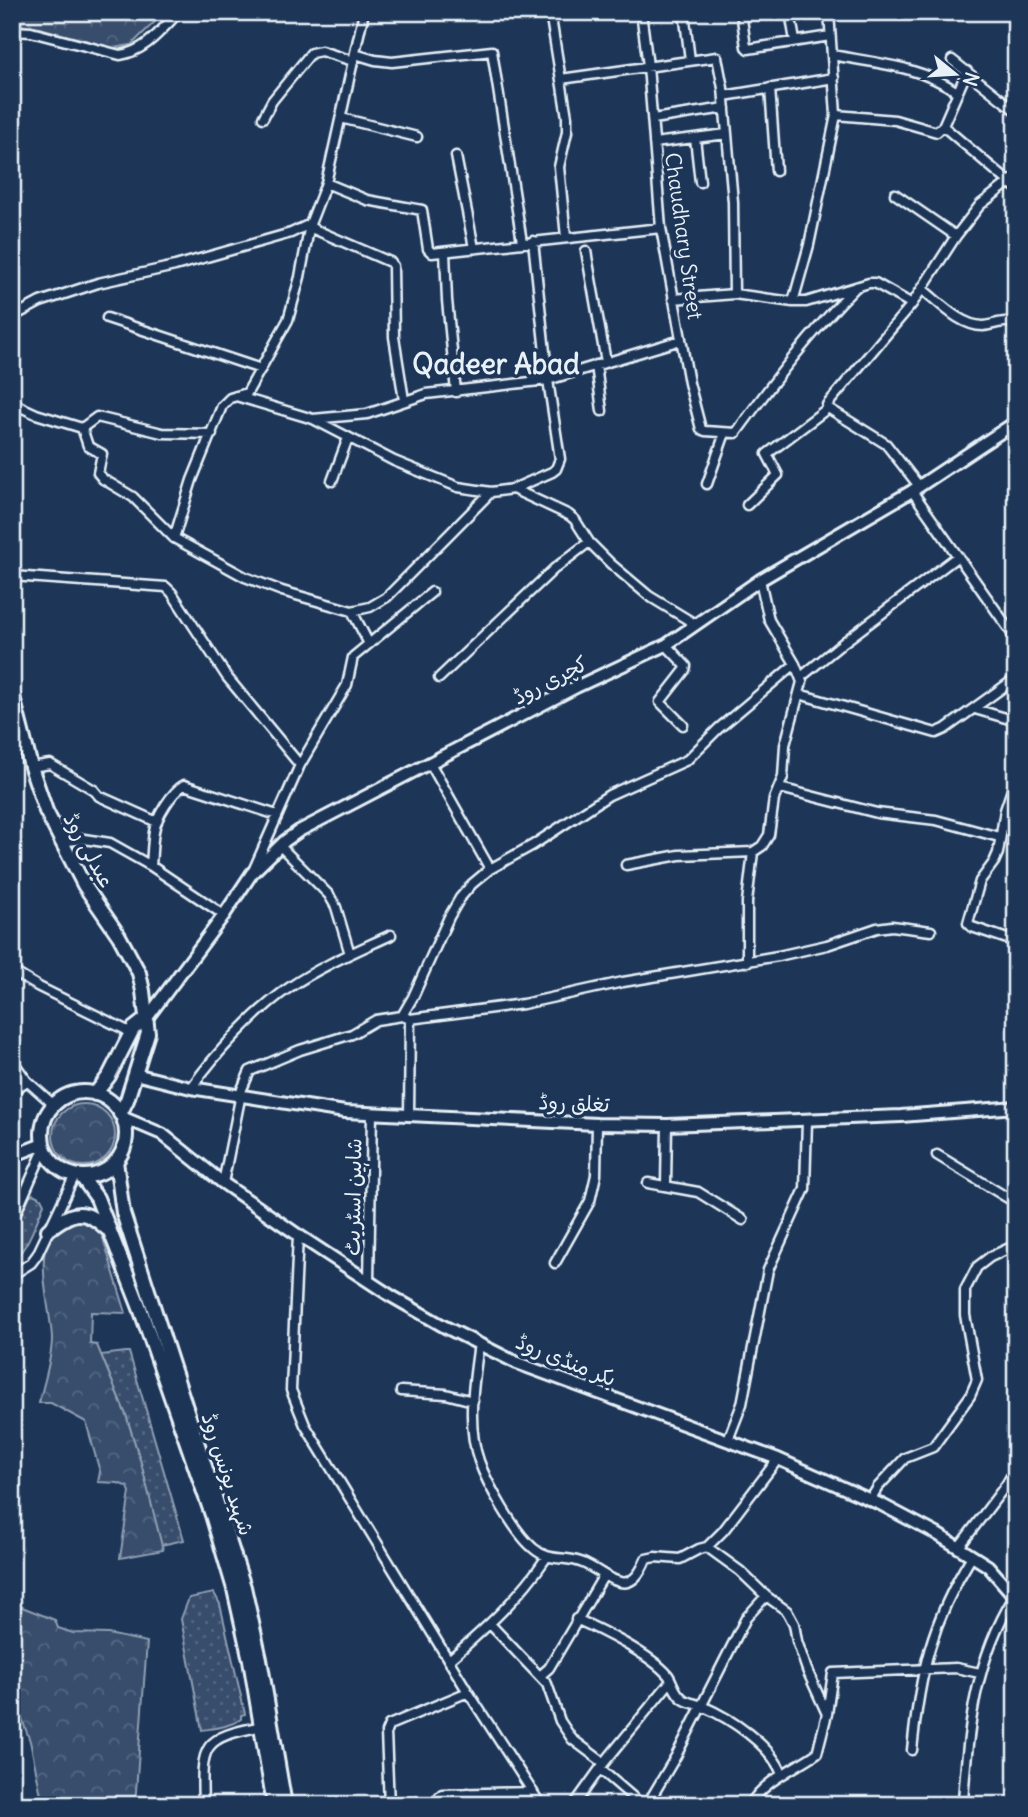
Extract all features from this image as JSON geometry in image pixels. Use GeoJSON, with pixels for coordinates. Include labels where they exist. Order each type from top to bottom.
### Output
{"type":"FeatureCollection","features":[{"type":"Feature","properties":{"kind":"main road","name":"کچری روڈ"},"geometry":{"type":"LineString","coordinates":[[147,1018],[252,873],[299,831],[576,687],[666,645],[760,580],[916,488],[1016,422]]}},
{"type":"Feature","properties":{"kind":"main road","name":"عبدلی روڈ"},"geometry":{"type":"LineString","coordinates":[[12,692],[15,721],[46,811],[60,842],[139,973],[148,1033],[121,1116]]}},
{"type":"Feature","properties":{"kind":"main road"},"geometry":{"type":"LineString","coordinates":[[95,1094],[108,1076],[130,1032],[147,1018]]}},
{"type":"Feature","properties":{"kind":"main road","name":"تغلق روڈ"},"geometry":{"type":"LineString","coordinates":[[135,1074],[191,1088],[311,1108],[597,1124],[667,1125],[901,1116],[1016,1107]]}},
{"type":"Feature","properties":{"kind":"main road"},"geometry":{"type":"LineString","coordinates":[[73,1094],[95,1094],[110,1102],[121,1116],[125,1140],[116,1161],[96,1174],[78,1176],[56,1166],[44,1147],[42,1127],[54,1105],[73,1094]]}},
{"type":"Feature","properties":{"kind":"main road","name":"بکر منڈی روڈ"},"geometry":{"type":"LineString","coordinates":[[121,1116],[162,1134],[223,1182],[298,1235],[424,1315],[517,1363],[778,1459],[870,1500],[959,1547],[988,1566],[1015,1597]]}},
{"type":"Feature","properties":{"kind":"main road"},"geometry":{"type":"LineString","coordinates":[[12,1156],[44,1147]]}},
{"type":"Feature","properties":{"kind":"main road","name":"شہید یونس روڈ"},"geometry":{"type":"LineString","coordinates":[[116,1161],[123,1213],[244,1587],[260,1658],[285,1805]]}},
{"type":"Feature","properties":{"kind":"main road","name":"شہید یونس روڈ"},"geometry":{"type":"LineString","coordinates":[[78,1176],[97,1198],[145,1321],[212,1515],[234,1589],[263,1726],[274,1805]]}},
{"type":"Feature","properties":{"kind":"main road"},"geometry":{"type":"LineString","coordinates":[[48,1230],[64,1218],[85,1214],[93,1216],[110,1232]]}},
{"type":"Feature","properties":{"kind":"street"},"geometry":{"type":"LineString","coordinates":[[12,31],[31,32],[120,55],[132,53],[145,46],[179,12]]}},
{"type":"Feature","properties":{"kind":"street"},"geometry":{"type":"LineString","coordinates":[[174,538],[192,480],[222,406],[230,398],[247,393],[288,320],[310,225],[326,183],[364,12]]}},
{"type":"Feature","properties":{"kind":"street"},"geometry":{"type":"LineString","coordinates":[[550,12],[568,124],[559,167],[566,237]]}},
{"type":"Feature","properties":{"kind":"street","name":"Chaudhary Street"},"geometry":{"type":"LineString","coordinates":[[641,12],[661,228],[689,383],[701,429],[735,434],[822,322],[856,287]]}},
{"type":"Feature","properties":{"kind":"street"},"geometry":{"type":"LineString","coordinates":[[684,12],[690,60]]}},
{"type":"Feature","properties":{"kind":"street"},"geometry":{"type":"LineString","coordinates":[[741,12],[746,48],[831,36]]}},
{"type":"Feature","properties":{"kind":"street"},"geometry":{"type":"LineString","coordinates":[[790,12],[795,41]]}},
{"type":"Feature","properties":{"kind":"street"},"geometry":{"type":"LineString","coordinates":[[793,302],[809,245],[836,114],[829,12]]}},
{"type":"Feature","properties":{"kind":"street"},"geometry":{"type":"LineString","coordinates":[[263,118],[272,101],[311,53],[321,51],[392,62],[492,51],[522,242]]}},
{"type":"Feature","properties":{"kind":"street"},"geometry":{"type":"LineString","coordinates":[[832,55],[907,69],[940,80],[957,92]]}},
{"type":"Feature","properties":{"kind":"street"},"geometry":{"type":"LineString","coordinates":[[561,79],[717,57],[724,96],[733,202],[734,294]]}},
{"type":"Feature","properties":{"kind":"street"},"geometry":{"type":"LineString","coordinates":[[952,60],[1016,111]]}},
{"type":"Feature","properties":{"kind":"street"},"geometry":{"type":"LineString","coordinates":[[836,114],[895,120],[939,131],[967,71]]}},
{"type":"Feature","properties":{"kind":"street"},"geometry":{"type":"LineString","coordinates":[[724,96],[834,78]]}},
{"type":"Feature","properties":{"kind":"street"},"geometry":{"type":"LineString","coordinates":[[770,88],[776,171]]}},
{"type":"Feature","properties":{"kind":"street"},"geometry":{"type":"LineString","coordinates":[[653,119],[724,108]]}},
{"type":"Feature","properties":{"kind":"street"},"geometry":{"type":"LineString","coordinates":[[341,118],[417,137]]}},
{"type":"Feature","properties":{"kind":"street"},"geometry":{"type":"LineString","coordinates":[[747,505],[778,475],[767,454],[828,408],[829,400],[912,304],[956,236],[980,205],[1014,183],[943,126]]}},
{"type":"Feature","properties":{"kind":"street"},"geometry":{"type":"LineString","coordinates":[[654,143],[727,134]]}},
{"type":"Feature","properties":{"kind":"street"},"geometry":{"type":"LineString","coordinates":[[695,138],[701,182]]}},
{"type":"Feature","properties":{"kind":"street"},"geometry":{"type":"LineString","coordinates":[[456,156],[474,248]]}},
{"type":"Feature","properties":{"kind":"street"},"geometry":{"type":"LineString","coordinates":[[326,183],[367,200],[422,210],[428,250],[432,253],[661,228]]}},
{"type":"Feature","properties":{"kind":"street"},"geometry":{"type":"LineString","coordinates":[[895,194],[956,236]]}},
{"type":"Feature","properties":{"kind":"street"},"geometry":{"type":"LineString","coordinates":[[12,317],[40,302],[98,283],[175,266],[291,233],[310,225],[392,264],[394,337],[404,400]]}},
{"type":"Feature","properties":{"kind":"street"},"geometry":{"type":"LineString","coordinates":[[236,396],[313,419],[348,438],[458,487],[491,492],[513,489],[552,472],[559,465],[533,241]]}},
{"type":"Feature","properties":{"kind":"street"},"geometry":{"type":"LineString","coordinates":[[586,251],[606,362]]}},
{"type":"Feature","properties":{"kind":"street"},"geometry":{"type":"LineString","coordinates":[[445,252],[456,392]]}},
{"type":"Feature","properties":{"kind":"street"},"geometry":{"type":"LineString","coordinates":[[673,299],[734,294],[806,302],[875,283],[912,304]]}},
{"type":"Feature","properties":{"kind":"street"},"geometry":{"type":"LineString","coordinates":[[922,289],[968,323],[983,326],[1007,321],[1016,324]]}},
{"type":"Feature","properties":{"kind":"street"},"geometry":{"type":"LineString","coordinates":[[107,318],[261,369]]}},
{"type":"Feature","properties":{"kind":"street"},"geometry":{"type":"LineString","coordinates":[[313,419],[367,414],[426,394],[548,380],[681,340]]}},
{"type":"Feature","properties":{"kind":"street"},"geometry":{"type":"LineString","coordinates":[[596,365],[602,411]]}},
{"type":"Feature","properties":{"kind":"street"},"geometry":{"type":"LineString","coordinates":[[12,403],[36,414],[82,428]]}},
{"type":"Feature","properties":{"kind":"street"},"geometry":{"type":"LineString","coordinates":[[828,408],[886,444],[958,556],[1016,639]]}},
{"type":"Feature","properties":{"kind":"street"},"geometry":{"type":"LineString","coordinates":[[82,428],[97,417],[162,433],[212,434]]}},
{"type":"Feature","properties":{"kind":"street"},"geometry":{"type":"LineString","coordinates":[[82,428],[88,446],[102,454],[99,471],[101,477],[132,496],[174,538],[244,577],[352,611],[370,607],[387,597],[491,492]]}},
{"type":"Feature","properties":{"kind":"street"},"geometry":{"type":"LineString","coordinates":[[707,484],[725,433]]}},
{"type":"Feature","properties":{"kind":"street"},"geometry":{"type":"LineString","coordinates":[[332,481],[348,438]]}},
{"type":"Feature","properties":{"kind":"street"},"geometry":{"type":"LineString","coordinates":[[513,489],[569,515],[589,542],[611,564],[649,596],[695,624]]}},
{"type":"Feature","properties":{"kind":"street"},"geometry":{"type":"LineString","coordinates":[[439,678],[554,569],[589,542]]}},
{"type":"Feature","properties":{"kind":"street"},"geometry":{"type":"LineString","coordinates":[[801,677],[958,556]]}},
{"type":"Feature","properties":{"kind":"street"},"geometry":{"type":"LineString","coordinates":[[12,576],[166,587],[227,677],[300,765]]}},
{"type":"Feature","properties":{"kind":"street"},"geometry":{"type":"LineString","coordinates":[[626,865],[679,855],[753,852],[762,846],[769,835],[774,799],[783,777],[785,745],[801,677],[769,620],[760,580]]}},
{"type":"Feature","properties":{"kind":"street"},"geometry":{"type":"LineString","coordinates":[[252,873],[300,765],[347,685],[351,661],[432,592]]}},
{"type":"Feature","properties":{"kind":"street"},"geometry":{"type":"LineString","coordinates":[[352,611],[369,644]]}},
{"type":"Feature","properties":{"kind":"street"},"geometry":{"type":"LineString","coordinates":[[666,645],[686,666],[660,702],[683,725]]}},
{"type":"Feature","properties":{"kind":"street"},"geometry":{"type":"LineString","coordinates":[[409,1115],[406,1017],[460,898],[490,869],[533,845],[609,795],[687,760],[718,729],[795,664]]}},
{"type":"Feature","properties":{"kind":"street"},"geometry":{"type":"LineString","coordinates":[[799,694],[936,733],[975,709],[1016,678]]}},
{"type":"Feature","properties":{"kind":"street"},"geometry":{"type":"LineString","coordinates":[[975,709],[1016,721]]}},
{"type":"Feature","properties":{"kind":"street"},"geometry":{"type":"LineString","coordinates":[[430,763],[490,869]]}},
{"type":"Feature","properties":{"kind":"street"},"geometry":{"type":"LineString","coordinates":[[31,768],[50,764],[93,789],[99,796],[157,822]]}},
{"type":"Feature","properties":{"kind":"street"},"geometry":{"type":"LineString","coordinates":[[1016,778],[999,837],[998,853],[980,881],[968,923],[972,927],[1016,942]]}},
{"type":"Feature","properties":{"kind":"street"},"geometry":{"type":"LineString","coordinates":[[151,866],[157,822],[175,791],[184,785],[277,815]]}},
{"type":"Feature","properties":{"kind":"street"},"geometry":{"type":"LineString","coordinates":[[780,788],[877,813],[936,820],[999,837]]}},
{"type":"Feature","properties":{"kind":"street"},"geometry":{"type":"LineString","coordinates":[[60,842],[84,839],[110,843],[151,866],[224,915]]}},
{"type":"Feature","properties":{"kind":"street"},"geometry":{"type":"LineString","coordinates":[[280,846],[328,895],[336,907],[350,954]]}},
{"type":"Feature","properties":{"kind":"street"},"geometry":{"type":"LineString","coordinates":[[747,962],[747,902],[753,852]]}},
{"type":"Feature","properties":{"kind":"street"},"geometry":{"type":"LineString","coordinates":[[223,1182],[244,1079],[250,1071],[300,1050],[352,1034],[376,1020],[523,1004],[623,982],[747,962],[827,944],[877,928],[892,926],[931,931]]}},
{"type":"Feature","properties":{"kind":"street"},"geometry":{"type":"LineString","coordinates":[[191,1088],[221,1050],[270,1003],[305,978],[391,935]]}},
{"type":"Feature","properties":{"kind":"street"},"geometry":{"type":"LineString","coordinates":[[12,971],[130,1032]]}},
{"type":"Feature","properties":{"kind":"street"},"geometry":{"type":"LineString","coordinates":[[12,1060],[27,1081],[54,1105]]}},
{"type":"Feature","properties":{"kind":"street"},"geometry":{"type":"LineString","coordinates":[[12,1091],[27,1081]]}},
{"type":"Feature","properties":{"kind":"street","name":"شاہین اسٹریٹ"},"geometry":{"type":"LineString","coordinates":[[369,1281],[372,1113]]}},
{"type":"Feature","properties":{"kind":"street"},"geometry":{"type":"LineString","coordinates":[[728,1440],[742,1404],[768,1270],[805,1189],[807,1119]]}},
{"type":"Feature","properties":{"kind":"street"},"geometry":{"type":"LineString","coordinates":[[555,1264],[590,1201],[596,1175],[597,1124]]}},
{"type":"Feature","properties":{"kind":"street"},"geometry":{"type":"LineString","coordinates":[[666,1185],[667,1125]]}},
{"type":"Feature","properties":{"kind":"street"},"geometry":{"type":"LineString","coordinates":[[12,1222],[44,1147]]}},
{"type":"Feature","properties":{"kind":"street"},"geometry":{"type":"LineString","coordinates":[[937,1155],[1016,1203]]}},
{"type":"Feature","properties":{"kind":"street"},"geometry":{"type":"LineString","coordinates":[[12,1275],[31,1263],[37,1255],[78,1176]]}},
{"type":"Feature","properties":{"kind":"street"},"geometry":{"type":"LineString","coordinates":[[648,1183],[698,1192],[743,1220]]}},
{"type":"Feature","properties":{"kind":"street"},"geometry":{"type":"LineString","coordinates":[[298,1235],[291,1390],[305,1425],[468,1692],[541,1805]]}},
{"type":"Feature","properties":{"kind":"street"},"geometry":{"type":"LineString","coordinates":[[870,1500],[878,1487],[905,1458],[933,1447],[970,1396],[977,1380],[965,1315],[965,1290],[977,1267],[990,1257],[1016,1245]]}},
{"type":"Feature","properties":{"kind":"street"},"geometry":{"type":"LineString","coordinates":[[479,1343],[473,1401],[475,1448],[483,1472],[517,1530],[531,1547],[547,1558],[581,1562],[611,1580],[624,1583],[638,1575],[646,1559],[680,1559],[707,1547],[723,1531],[778,1459]]}},
{"type":"Feature","properties":{"kind":"street"},"geometry":{"type":"LineString","coordinates":[[401,1391],[446,1394],[473,1401]]}},
{"type":"Feature","properties":{"kind":"street"},"geometry":{"type":"LineString","coordinates":[[959,1547],[1016,1468]]}},
{"type":"Feature","properties":{"kind":"street"},"geometry":{"type":"LineString","coordinates":[[707,1547],[788,1611],[807,1670],[827,1714]]}},
{"type":"Feature","properties":{"kind":"street"},"geometry":{"type":"LineString","coordinates":[[912,1750],[923,1668],[938,1619],[972,1556]]}},
{"type":"Feature","properties":{"kind":"street"},"geometry":{"type":"LineString","coordinates":[[449,1660],[490,1624],[547,1558]]}},
{"type":"Feature","properties":{"kind":"street"},"geometry":{"type":"LineString","coordinates":[[541,1675],[549,1668],[604,1575]]}},
{"type":"Feature","properties":{"kind":"street"},"geometry":{"type":"LineString","coordinates":[[490,1624],[541,1675],[554,1697],[563,1727],[572,1739],[644,1805],[702,1706],[746,1618],[766,1596]]}},
{"type":"Feature","properties":{"kind":"street"},"geometry":{"type":"LineString","coordinates":[[963,1801],[966,1748],[973,1699],[980,1674],[1007,1608],[1015,1597]]}},
{"type":"Feature","properties":{"kind":"street"},"geometry":{"type":"LineString","coordinates":[[576,1619],[609,1634],[657,1665],[683,1700],[702,1706],[767,1748],[777,1761],[782,1774]]}},
{"type":"Feature","properties":{"kind":"street"},"geometry":{"type":"LineString","coordinates":[[750,1805],[753,1798],[782,1774],[817,1753],[827,1714],[833,1673],[956,1668],[980,1674]]}},
{"type":"Feature","properties":{"kind":"street"},"geometry":{"type":"LineString","coordinates":[[574,1805],[671,1681]]}},
{"type":"Feature","properties":{"kind":"street"},"geometry":{"type":"LineString","coordinates":[[389,1805],[386,1732],[390,1725],[468,1692]]}},
{"type":"Feature","properties":{"kind":"street"},"geometry":{"type":"LineString","coordinates":[[203,1805],[202,1760],[212,1744],[227,1733],[263,1726]]}},
{"type":"Feature","properties":{"kind":"street"},"geometry":{"type":"LineString","coordinates":[[439,1805],[439,1797],[442,1794],[533,1792]]}},
{"type":"Feature","properties":{"kind":"street"},"geometry":{"type":"LineString","coordinates":[[467,1805],[468,1793]]}},
{"type":"Feature","properties":{"kind":"green space"},"geometry":{"type":"Polygon","coordinates":[[[12,12],[165,12],[131,45],[113,48],[40,28],[13,24],[12,12]]]}},
{"type":"Feature","properties":{"kind":"green space"},"geometry":{"type":"Polygon","coordinates":[[[84,1104],[106,1113],[115,1135],[106,1157],[84,1166],[62,1157],[53,1135],[62,1113],[84,1104]]]}},
{"type":"Feature","properties":{"kind":"green space"},"geometry":{"type":"Polygon","coordinates":[[[33,1194],[41,1198],[44,1204],[27,1243],[12,1262],[12,1228],[28,1196],[33,1194]]]}},
{"type":"Feature","properties":{"kind":"green space"},"geometry":{"type":"Polygon","coordinates":[[[77,1219],[89,1220],[99,1225],[126,1313],[91,1312],[90,1344],[97,1345],[126,1415],[163,1550],[120,1558],[130,1492],[128,1487],[118,1483],[98,1482],[100,1472],[86,1422],[51,1403],[39,1403],[52,1346],[44,1280],[45,1249],[49,1237],[57,1227],[77,1219]]]}},
{"type":"Feature","properties":{"kind":"green space"},"geometry":{"type":"Polygon","coordinates":[[[129,1352],[184,1540],[161,1545],[126,1415],[101,1355],[129,1352]]]}},
{"type":"Feature","properties":{"kind":"green space"},"geometry":{"type":"Polygon","coordinates":[[[214,1593],[220,1604],[245,1714],[232,1724],[202,1730],[181,1619],[189,1598],[214,1593]]]}},
{"type":"Feature","properties":{"kind":"green space"},"geometry":{"type":"Polygon","coordinates":[[[12,1603],[55,1620],[58,1628],[73,1633],[108,1634],[147,1642],[135,1805],[43,1805],[30,1741],[12,1692],[12,1603]]]}},
{"type":"Feature","properties":{"kind":"district","name":"Qadeer Abad"},"geometry":{"type":"Point","coordinates":[496,364]}}]}
